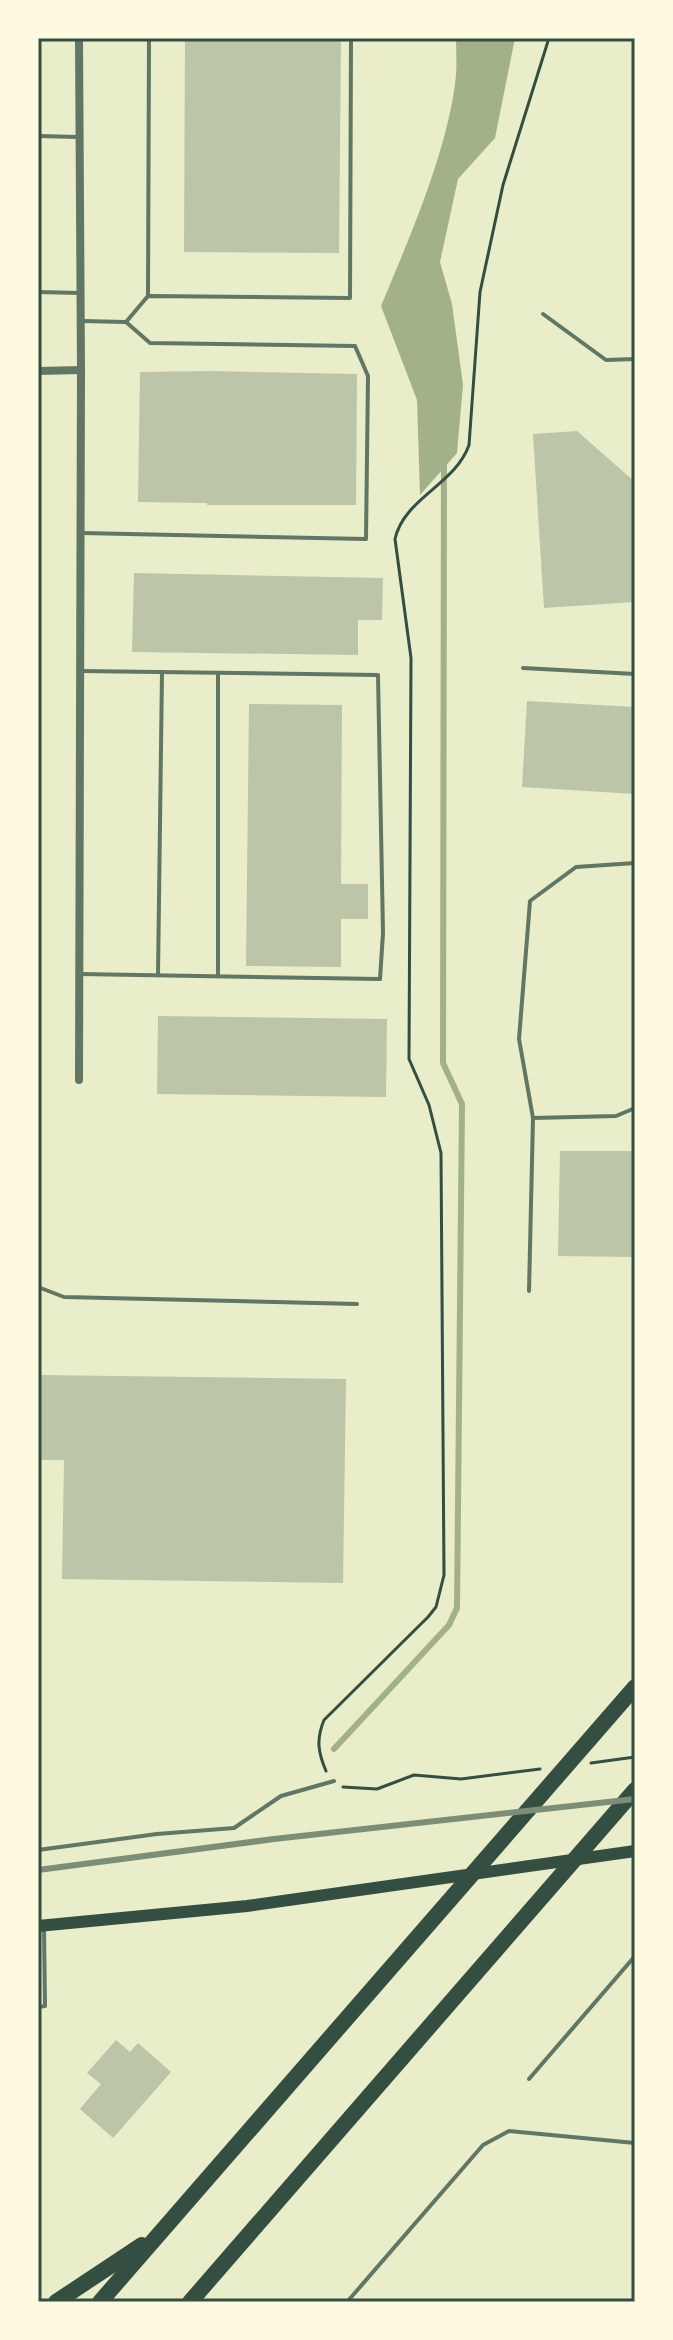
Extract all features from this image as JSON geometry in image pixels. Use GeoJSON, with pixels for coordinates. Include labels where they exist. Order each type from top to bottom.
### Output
{"type":"FeatureCollection","features":[{"type":"Feature","properties":{"kind":"highway"},"geometry":{"type":"LineString","coordinates":[[100,2302],[635,1687]]}},
{"type":"Feature","properties":{"kind":"highway"},"geometry":{"type":"LineString","coordinates":[[190,2302],[635,1790]]}},
{"type":"Feature","properties":{"kind":"highway"},"geometry":{"type":"LineString","coordinates":[[56,2302],[160,2233]]}},
{"type":"Feature","properties":{"kind":"main road"},"geometry":{"type":"LineString","coordinates":[[41,1926],[247,1906],[635,1851]]}},
{"type":"Feature","properties":{"kind":"street"},"geometry":{"type":"LineString","coordinates":[[79,38],[79,1080]]}},
{"type":"Feature","properties":{"kind":"street"},"geometry":{"type":"LineString","coordinates":[[38,371],[81,370]]}},
{"type":"Feature","properties":{"kind":"lane"},"geometry":{"type":"LineString","coordinates":[[126,322],[148,296],[149,38]]}},
{"type":"Feature","properties":{"kind":"lane"},"geometry":{"type":"LineString","coordinates":[[148,296],[350,298],[351,38]]}},
{"type":"Feature","properties":{"kind":"lane"},"geometry":{"type":"LineString","coordinates":[[38,136],[78,137]]}},
{"type":"Feature","properties":{"kind":"lane"},"geometry":{"type":"LineString","coordinates":[[38,292],[81,293]]}},
{"type":"Feature","properties":{"kind":"lane"},"geometry":{"type":"LineString","coordinates":[[543,314],[606,360],[635,359]]}},
{"type":"Feature","properties":{"kind":"lane"},"geometry":{"type":"LineString","coordinates":[[80,321],[126,322],[150,343],[355,346],[368,376],[366,539],[81,533]]}},
{"type":"Feature","properties":{"kind":"lane"},"geometry":{"type":"LineString","coordinates":[[523,668],[635,674]]}},
{"type":"Feature","properties":{"kind":"lane"},"geometry":{"type":"LineString","coordinates":[[80,671],[378,675],[383,933],[380,979],[80,974]]}},
{"type":"Feature","properties":{"kind":"lane"},"geometry":{"type":"LineString","coordinates":[[158,975],[162,672]]}},
{"type":"Feature","properties":{"kind":"lane"},"geometry":{"type":"LineString","coordinates":[[218,673],[218,976]]}},
{"type":"Feature","properties":{"kind":"lane"},"geometry":{"type":"LineString","coordinates":[[529,1291],[533,1118],[519,1039],[530,901],[576,867],[635,863]]}},
{"type":"Feature","properties":{"kind":"lane"},"geometry":{"type":"LineString","coordinates":[[533,1118],[616,1116],[635,1108]]}},
{"type":"Feature","properties":{"kind":"lane"},"geometry":{"type":"LineString","coordinates":[[38,1287],[64,1297],[357,1304]]}},
{"type":"Feature","properties":{"kind":"lane"},"geometry":{"type":"LineString","coordinates":[[38,1850],[157,1834],[234,1828],[281,1796],[334,1781]]}},
{"type":"Feature","properties":{"kind":"lane"},"geometry":{"type":"LineString","coordinates":[[38,2007],[45,2006],[41,1926]]}},
{"type":"Feature","properties":{"kind":"lane"},"geometry":{"type":"LineString","coordinates":[[529,2079],[635,1956]]}},
{"type":"Feature","properties":{"kind":"lane"},"geometry":{"type":"LineString","coordinates":[[347,2302],[483,2145],[509,2131],[635,2143]]}},
{"type":"Feature","properties":{"kind":"path"},"geometry":{"type":"LineString","coordinates":[[540,1769],[461,1779],[414,1775],[377,1789],[344,1788],[327,1772],[318,1752],[319,1733],[324,1720],[428,1617],[436,1607],[444,1575],[441,1153],[429,1105],[409,1059],[411,658],[395,548],[397,529],[407,514],[452,474],[466,455],[480,292],[503,185],[549,38]]}},
{"type":"Feature","properties":{"kind":"path"},"geometry":{"type":"LineString","coordinates":[[588,1763],[635,1757]]}},
{"type":"Feature","properties":{"kind":"shaded area"},"geometry":{"type":"Polygon","coordinates":[[[456,38],[515,38],[495,138],[458,179],[440,262],[452,304],[463,385],[457,453],[420,495],[417,400],[381,306],[437,163],[452,103],[456,38]]]}},
{"type":"Feature","properties":{"kind":"building"},"geometry":{"type":"Polygon","coordinates":[[[185,38],[341,38],[339,253],[184,252],[185,38]]]}},
{"type":"Feature","properties":{"kind":"building"},"geometry":{"type":"Polygon","coordinates":[[[140,372],[357,374],[356,505],[138,502],[140,372]]]}},
{"type":"Feature","properties":{"kind":"building"},"geometry":{"type":"Polygon","coordinates":[[[577,431],[635,482],[635,602],[544,608],[533,434],[577,431]]]}},
{"type":"Feature","properties":{"kind":"building"},"geometry":{"type":"Polygon","coordinates":[[[134,573],[383,578],[382,620],[358,620],[358,655],[132,652],[134,573]]]}},
{"type":"Feature","properties":{"kind":"building"},"geometry":{"type":"Polygon","coordinates":[[[527,701],[635,707],[635,794],[522,787],[527,701]]]}},
{"type":"Feature","properties":{"kind":"building"},"geometry":{"type":"Polygon","coordinates":[[[249,704],[342,705],[341,884],[368,884],[368,919],[341,919],[341,967],[246,966],[249,704]]]}},
{"type":"Feature","properties":{"kind":"building"},"geometry":{"type":"Polygon","coordinates":[[[158,1016],[387,1019],[386,1097],[157,1094],[158,1016]]]}},
{"type":"Feature","properties":{"kind":"building"},"geometry":{"type":"Polygon","coordinates":[[[560,1151],[635,1151],[635,1257],[558,1256],[560,1151]]]}},
{"type":"Feature","properties":{"kind":"building"},"geometry":{"type":"Polygon","coordinates":[[[38,1375],[346,1379],[343,1583],[62,1579],[64,1460],[38,1460],[38,1375]]]}},
{"type":"Feature","properties":{"kind":"building"},"geometry":{"type":"Polygon","coordinates":[[[116,2040],[130,2052],[138,2043],[171,2072],[113,2138],[80,2109],[101,2084],[87,2073],[116,2040]]]}},
{"type":"Feature","properties":{"kind":"waterway"},"geometry":{"type":"LineString","coordinates":[[334,1749],[449,1625],[457,1608],[462,1104],[443,1063],[444,460]]}},
{"type":"Feature","properties":{"kind":"railway"},"geometry":{"type":"LineString","coordinates":[[38,1870],[274,1839],[635,1799]]}}]}
